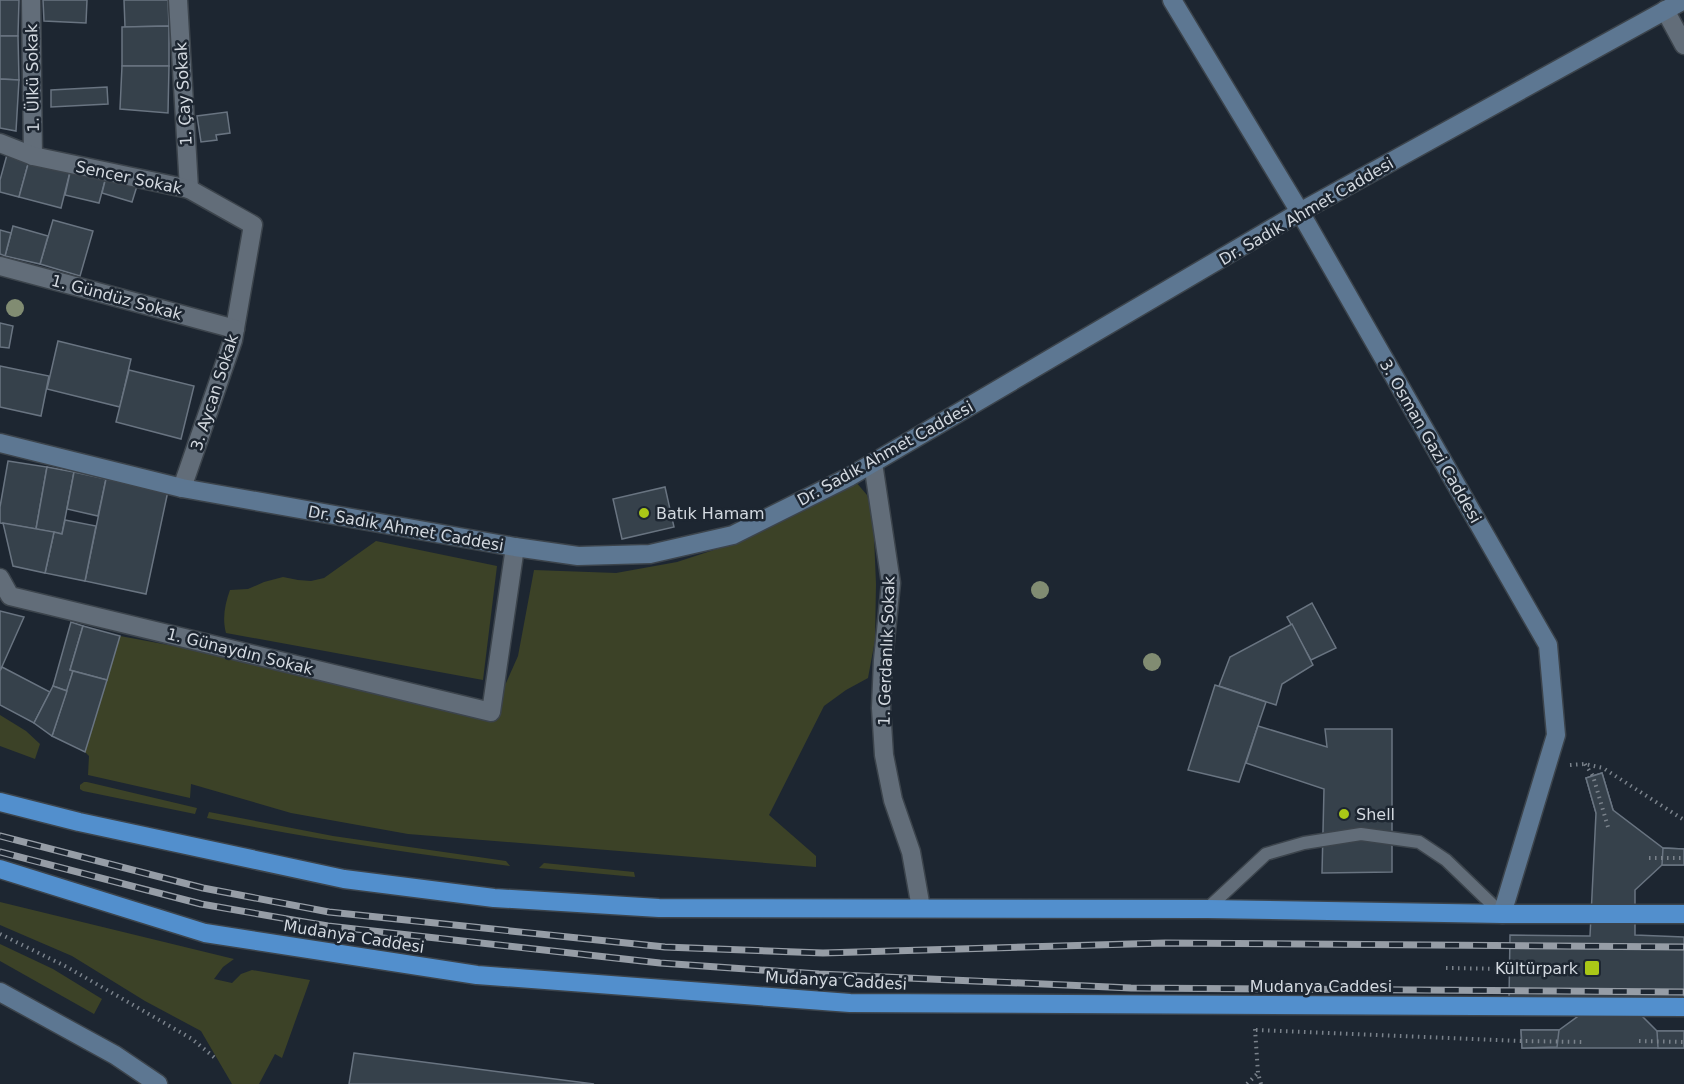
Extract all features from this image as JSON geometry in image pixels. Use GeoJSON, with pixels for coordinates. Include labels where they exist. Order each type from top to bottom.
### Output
{"type":"FeatureCollection","features":[{"type":"Feature","properties":{"kind":"highway"},"geometry":{"type":"LineString","coordinates":[[0,802],[79,822],[344,879],[494,897],[659,908],[1208,909],[1502,914],[1684,914]]}},
{"type":"Feature","properties":{"kind":"highway","name":"Mudanya Caddesi"},"geometry":{"type":"LineString","coordinates":[[0,869],[205,933],[477,975],[850,1003],[1684,1007]]}},
{"type":"Feature","properties":{"kind":"main road","name":"3. Osman Gazi Caddesi"},"geometry":{"type":"LineString","coordinates":[[1172,0],[1300,212],[1548,645],[1556,735],[1502,914]]}},
{"type":"Feature","properties":{"kind":"main road","name":"Dr. Sadık Ahmet Caddesi"},"geometry":{"type":"LineString","coordinates":[[0,444],[182,488],[515,548],[578,556],[650,554],[733,536],[873,463],[1300,212],[1684,0]]}},
{"type":"Feature","properties":{"kind":"main road"},"geometry":{"type":"LineString","coordinates":[[0,992],[116,1055],[158,1084]]}},
{"type":"Feature","properties":{"kind":"street","name":"1. Ülkü Sokak"},"geometry":{"type":"LineString","coordinates":[[31,0],[33,156]]}},
{"type":"Feature","properties":{"kind":"street","name":"1. Çay Sokak"},"geometry":{"type":"LineString","coordinates":[[178,0],[189,189]]}},
{"type":"Feature","properties":{"kind":"street"},"geometry":{"type":"LineString","coordinates":[[1665,10],[1684,45]]}},
{"type":"Feature","properties":{"kind":"street","name":"Sencer Sokak"},"geometry":{"type":"LineString","coordinates":[[0,143],[33,156],[189,189],[252,225]]}},
{"type":"Feature","properties":{"kind":"street","name":"3. Aycan Sokak"},"geometry":{"type":"LineString","coordinates":[[182,488],[233,340],[252,225]]}},
{"type":"Feature","properties":{"kind":"street","name":"1. Gündüz Sokak"},"geometry":{"type":"LineString","coordinates":[[0,266],[235,329]]}},
{"type":"Feature","properties":{"kind":"street","name":"1. Gerdanlık Sokak"},"geometry":{"type":"LineString","coordinates":[[873,463],[891,583],[883,660],[881,708],[884,755],[893,800],[911,852],[921,908]]}},
{"type":"Feature","properties":{"kind":"street","name":"1. Günaydın Sokak"},"geometry":{"type":"LineString","coordinates":[[0,578],[10,596],[491,712],[515,548]]}},
{"type":"Feature","properties":{"kind":"lane"},"geometry":{"type":"LineString","coordinates":[[1208,909],[1266,854],[1304,843],[1361,834],[1419,842],[1446,860],[1502,914]]}},
{"type":"Feature","properties":{"kind":"path"},"geometry":{"type":"LineString","coordinates":[[1546,766],[1585,764],[1603,768],[1684,820]]}},
{"type":"Feature","properties":{"kind":"path"},"geometry":{"type":"LineString","coordinates":[[1585,764],[1593,776],[1608,827]]}},
{"type":"Feature","properties":{"kind":"path"},"geometry":{"type":"LineString","coordinates":[[1649,858],[1684,858]]}},
{"type":"Feature","properties":{"kind":"path"},"geometry":{"type":"LineString","coordinates":[[0,934],[67,967],[192,1039],[215,1058]]}},
{"type":"Feature","properties":{"kind":"path"},"geometry":{"type":"LineString","coordinates":[[1446,968],[1509,969]]}},
{"type":"Feature","properties":{"kind":"path"},"geometry":{"type":"LineString","coordinates":[[1255,1023],[1258,1073],[1261,1084]]}},
{"type":"Feature","properties":{"kind":"path"},"geometry":{"type":"LineString","coordinates":[[1255,1030],[1585,1042]]}},
{"type":"Feature","properties":{"kind":"path"},"geometry":{"type":"LineString","coordinates":[[1639,1041],[1684,1042]]}},
{"type":"Feature","properties":{"kind":"path"},"geometry":{"type":"LineString","coordinates":[[1247,1084],[1258,1073]]}},
{"type":"Feature","properties":{"kind":"green space"},"geometry":{"type":"Polygon","coordinates":[[[855,481],[867,495],[873,512],[876,584],[875,640],[868,678],[824,706],[769,815],[816,856],[816,867],[408,834],[291,813],[191,784],[190,798],[88,775],[89,756],[85,752],[120,636],[228,656],[465,712],[506,683],[518,656],[534,570],[616,573],[677,562],[735,543],[855,481]]]}},
{"type":"Feature","properties":{"kind":"green space"},"geometry":{"type":"Polygon","coordinates":[[[376,541],[497,566],[483,680],[226,633],[225,611],[230,590],[248,589],[283,577],[311,581],[324,578],[376,541]]]}},
{"type":"Feature","properties":{"kind":"green space"},"geometry":{"type":"Polygon","coordinates":[[[0,715],[26,731],[40,744],[35,759],[0,746],[0,715]]]}},
{"type":"Feature","properties":{"kind":"green space"},"geometry":{"type":"Polygon","coordinates":[[[84,782],[197,808],[195,814],[83,791],[80,785],[84,782]]]}},
{"type":"Feature","properties":{"kind":"green space"},"geometry":{"type":"Polygon","coordinates":[[[209,812],[333,836],[506,861],[510,866],[283,832],[207,818],[209,812]]]}},
{"type":"Feature","properties":{"kind":"green space"},"geometry":{"type":"Polygon","coordinates":[[[544,863],[634,872],[635,877],[539,868],[544,863]]]}},
{"type":"Feature","properties":{"kind":"green space"},"geometry":{"type":"Polygon","coordinates":[[[0,902],[234,959],[223,967],[214,979],[232,983],[241,974],[252,970],[310,980],[282,1058],[275,1054],[259,1084],[232,1084],[201,1031],[145,1001],[72,956],[0,925],[0,902]]]}},
{"type":"Feature","properties":{"kind":"green space"},"geometry":{"type":"Polygon","coordinates":[[[0,944],[53,969],[102,999],[94,1014],[0,961],[0,944]]]}},
{"type":"Feature","properties":{"kind":"building"},"geometry":{"type":"Polygon","coordinates":[[[0,0],[19,0],[18,36],[0,36],[0,0]]]}},
{"type":"Feature","properties":{"kind":"building"},"geometry":{"type":"Polygon","coordinates":[[[43,0],[87,0],[86,23],[44,21],[43,0]]]}},
{"type":"Feature","properties":{"kind":"building"},"geometry":{"type":"Polygon","coordinates":[[[124,0],[168,0],[169,26],[125,27],[124,0]]]}},
{"type":"Feature","properties":{"kind":"building"},"geometry":{"type":"Polygon","coordinates":[[[169,26],[169,66],[122,66],[122,27],[169,26]]]}},
{"type":"Feature","properties":{"kind":"building"},"geometry":{"type":"Polygon","coordinates":[[[0,36],[18,36],[19,80],[0,79],[0,36]]]}},
{"type":"Feature","properties":{"kind":"building"},"geometry":{"type":"Polygon","coordinates":[[[122,66],[169,66],[168,113],[120,109],[122,66]]]}},
{"type":"Feature","properties":{"kind":"building"},"geometry":{"type":"Polygon","coordinates":[[[0,79],[19,80],[16,131],[0,128],[0,79]]]}},
{"type":"Feature","properties":{"kind":"building"},"geometry":{"type":"Polygon","coordinates":[[[107,87],[108,104],[51,107],[51,90],[107,87]]]}},
{"type":"Feature","properties":{"kind":"building"},"geometry":{"type":"Polygon","coordinates":[[[227,112],[230,133],[216,135],[217,140],[201,142],[197,116],[227,112]]]}},
{"type":"Feature","properties":{"kind":"building"},"geometry":{"type":"Polygon","coordinates":[[[8,151],[30,157],[19,197],[0,192],[0,180],[8,151]]]}},
{"type":"Feature","properties":{"kind":"building"},"geometry":{"type":"Polygon","coordinates":[[[30,157],[71,168],[61,208],[19,197],[30,157]]]}},
{"type":"Feature","properties":{"kind":"building"},"geometry":{"type":"Polygon","coordinates":[[[71,168],[106,177],[99,203],[65,195],[71,168]]]}},
{"type":"Feature","properties":{"kind":"building"},"geometry":{"type":"Polygon","coordinates":[[[106,177],[137,186],[132,202],[102,193],[106,177]]]}},
{"type":"Feature","properties":{"kind":"building"},"geometry":{"type":"Polygon","coordinates":[[[53,220],[93,231],[80,276],[40,264],[53,220]]]}},
{"type":"Feature","properties":{"kind":"building"},"geometry":{"type":"Polygon","coordinates":[[[13,226],[48,236],[40,264],[5,256],[13,226]]]}},
{"type":"Feature","properties":{"kind":"building"},"geometry":{"type":"Polygon","coordinates":[[[0,230],[11,233],[5,256],[0,254],[0,230]]]}},
{"type":"Feature","properties":{"kind":"building"},"geometry":{"type":"Polygon","coordinates":[[[0,323],[13,326],[9,348],[0,347],[0,323]]]}},
{"type":"Feature","properties":{"kind":"building"},"geometry":{"type":"Polygon","coordinates":[[[58,341],[131,359],[120,407],[47,389],[58,341]]]}},
{"type":"Feature","properties":{"kind":"building"},"geometry":{"type":"Polygon","coordinates":[[[0,366],[49,376],[41,416],[0,407],[0,366]]]}},
{"type":"Feature","properties":{"kind":"building"},"geometry":{"type":"Polygon","coordinates":[[[129,370],[194,386],[181,439],[116,422],[129,370]]]}},
{"type":"Feature","properties":{"kind":"building"},"geometry":{"type":"Polygon","coordinates":[[[8,461],[47,467],[36,529],[0,523],[0,507],[8,461]]]}},
{"type":"Feature","properties":{"kind":"building"},"geometry":{"type":"Polygon","coordinates":[[[47,467],[74,472],[62,534],[36,529],[47,467]]]}},
{"type":"Feature","properties":{"kind":"building"},"geometry":{"type":"Polygon","coordinates":[[[74,472],[106,479],[98,516],[67,509],[74,472]]]}},
{"type":"Feature","properties":{"kind":"building"},"geometry":{"type":"Polygon","coordinates":[[[106,479],[168,491],[146,594],[85,581],[106,479]]]}},
{"type":"Feature","properties":{"kind":"building","name":"Batık Hamam"},"geometry":{"type":"Polygon","coordinates":[[[665,487],[674,527],[622,539],[613,499],[665,487]]]}},
{"type":"Feature","properties":{"kind":"building"},"geometry":{"type":"Polygon","coordinates":[[[65,520],[96,526],[85,581],[45,573],[54,532],[62,534],[65,520]]]}},
{"type":"Feature","properties":{"kind":"building"},"geometry":{"type":"Polygon","coordinates":[[[3,523],[54,532],[45,573],[13,566],[3,523]]]}},
{"type":"Feature","properties":{"kind":"building"},"geometry":{"type":"Polygon","coordinates":[[[1312,603],[1336,648],[1311,660],[1287,617],[1312,603]]]}},
{"type":"Feature","properties":{"kind":"building"},"geometry":{"type":"Polygon","coordinates":[[[0,611],[24,617],[0,671],[0,611]]]}},
{"type":"Feature","properties":{"kind":"building"},"geometry":{"type":"Polygon","coordinates":[[[71,622],[83,626],[70,670],[73,671],[67,691],[53,686],[71,622]]]}},
{"type":"Feature","properties":{"kind":"building"},"geometry":{"type":"Polygon","coordinates":[[[1292,624],[1313,665],[1282,684],[1276,705],[1219,686],[1230,657],[1292,624]]]}},
{"type":"Feature","properties":{"kind":"building"},"geometry":{"type":"Polygon","coordinates":[[[83,626],[120,636],[107,680],[70,670],[83,626]]]}},
{"type":"Feature","properties":{"kind":"building"},"geometry":{"type":"Polygon","coordinates":[[[2,667],[50,692],[34,723],[0,705],[2,667]]]}},
{"type":"Feature","properties":{"kind":"building"},"geometry":{"type":"Polygon","coordinates":[[[73,671],[107,680],[85,752],[52,736],[73,671]]]}},
{"type":"Feature","properties":{"kind":"building"},"geometry":{"type":"Polygon","coordinates":[[[1215,685],[1266,702],[1239,782],[1188,770],[1215,685]]]}},
{"type":"Feature","properties":{"kind":"building"},"geometry":{"type":"Polygon","coordinates":[[[53,686],[67,691],[52,736],[34,723],[53,686]]]}},
{"type":"Feature","properties":{"kind":"building"},"geometry":{"type":"Polygon","coordinates":[[[1258,726],[1327,747],[1325,729],[1392,729],[1392,872],[1322,873],[1324,789],[1246,763],[1258,726]]]}},
{"type":"Feature","properties":{"kind":"building"},"geometry":{"type":"Polygon","coordinates":[[[1602,773],[1613,810],[1596,813],[1586,778],[1602,773]]]}},
{"type":"Feature","properties":{"kind":"building"},"geometry":{"type":"Polygon","coordinates":[[[1602,773],[1613,810],[1663,848],[1684,849],[1684,865],[1662,865],[1635,890],[1635,935],[1684,937],[1684,1001],[1633,1007],[1657,1031],[1684,1031],[1684,1048],[1522,1048],[1521,1030],[1559,1030],[1588,1009],[1509,999],[1510,935],[1590,936],[1596,813],[1586,778],[1602,773]]]}},
{"type":"Feature","properties":{"kind":"building"},"geometry":{"type":"Polygon","coordinates":[[[1663,848],[1684,849],[1684,865],[1662,865],[1663,848]]]}},
{"type":"Feature","properties":{"kind":"building"},"geometry":{"type":"Polygon","coordinates":[[[1521,1030],[1559,1030],[1557,1047],[1522,1048],[1521,1030]]]}},
{"type":"Feature","properties":{"kind":"building"},"geometry":{"type":"Polygon","coordinates":[[[1657,1031],[1684,1031],[1684,1048],[1658,1048],[1657,1031]]]}},
{"type":"Feature","properties":{"kind":"building"},"geometry":{"type":"Polygon","coordinates":[[[354,1053],[594,1084],[349,1084],[354,1053]]]}},
{"type":"Feature","properties":{"kind":"railway"},"geometry":{"type":"LineString","coordinates":[[0,836],[203,888],[329,912],[665,947],[823,953],[1165,943],[1684,947]]}},
{"type":"Feature","properties":{"kind":"railway"},"geometry":{"type":"LineString","coordinates":[[0,852],[201,904],[328,926],[660,963],[819,974],[1131,988],[1684,992]]}},
{"type":"Feature","properties":{"kind":"place","name":"Batık Hamam"},"geometry":{"type":"Point","coordinates":[644,513]}},
{"type":"Feature","properties":{"kind":"place","name":"Shell"},"geometry":{"type":"Point","coordinates":[1344,814]}},
{"type":"Feature","properties":{"kind":"place","name":"Kültürpark"},"geometry":{"type":"Point","coordinates":[1592,968]}}]}
